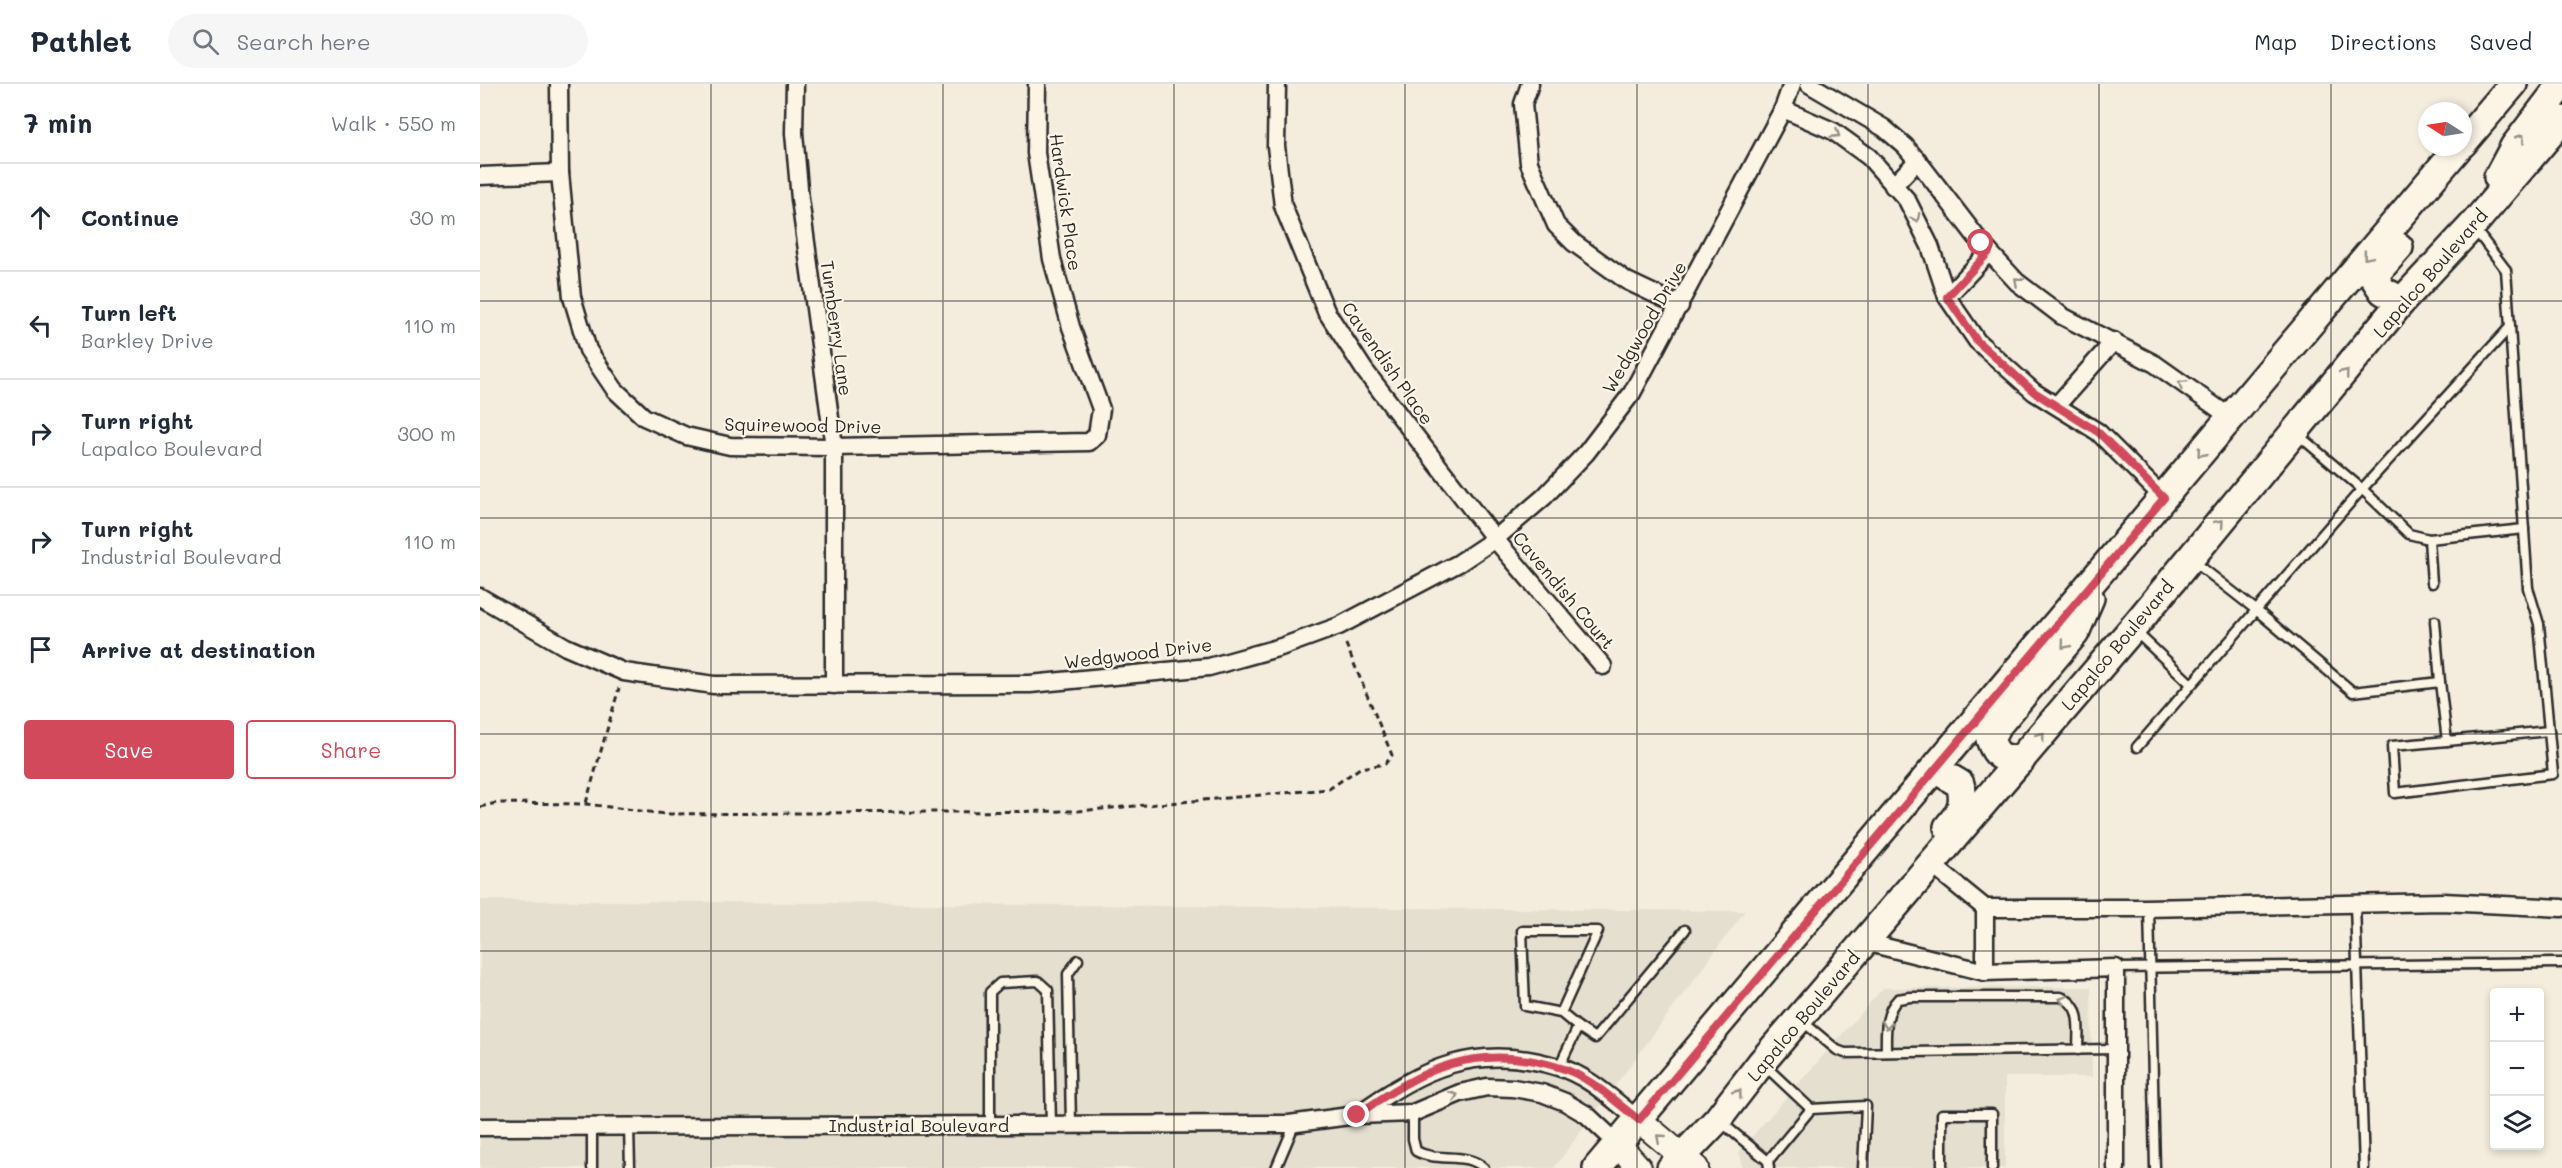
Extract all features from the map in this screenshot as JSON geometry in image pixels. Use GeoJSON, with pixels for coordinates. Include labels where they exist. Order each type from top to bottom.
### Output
{"type":"FeatureCollection","features":[{"type":"Feature","properties":{"kind":"main road"},"geometry":{"type":"LineString","coordinates":[[2472,132],[2513,84]]}},
{"type":"Feature","properties":{"kind":"main road"},"geometry":{"type":"LineString","coordinates":[[2472,226],[2514,147],[2562,84]]}},
{"type":"Feature","properties":{"kind":"main road","name":"Lapalco Boulevard"},"geometry":{"type":"LineString","coordinates":[[1683,1164],[1761,1063],[2133,628],[2296,433],[2402,301],[2472,226],[2562,120]]}},
{"type":"Feature","properties":{"kind":"main road"},"geometry":{"type":"LineString","coordinates":[[1597,1168],[2451,156]]}},
{"type":"Feature","properties":{"kind":"main road"},"geometry":{"type":"LineString","coordinates":[[2402,301],[2383,291],[2375,279],[2376,273],[2399,247],[2432,179]]}},
{"type":"Feature","properties":{"kind":"main road"},"geometry":{"type":"LineString","coordinates":[[2020,760],[2003,759],[1994,752],[1990,739],[1997,726],[2075,633],[2099,574]]}},
{"type":"Feature","properties":{"kind":"main road"},"geometry":{"type":"LineString","coordinates":[[1821,994],[1858,928],[1959,814],[1964,798],[1960,784],[1935,769]]}},
{"type":"Feature","properties":{"kind":"street","name":"Squirewood Drive"},"geometry":{"type":"LineString","coordinates":[[559,84],[560,173],[572,297],[588,350],[615,390],[644,417],[686,436],[730,446],[834,447],[1089,442],[1097,435],[1098,427]]}},
{"type":"Feature","properties":{"kind":"street","name":"Turnberry Lane"},"geometry":{"type":"LineString","coordinates":[[795,84],[794,133],[800,199],[834,447],[834,686]]}},
{"type":"Feature","properties":{"kind":"street","name":"Hardwick Place"},"geometry":{"type":"LineString","coordinates":[[1037,84],[1036,153],[1052,259],[1071,327],[1101,409],[1098,427]]}},
{"type":"Feature","properties":{"kind":"street","name":"Cavendish Place"},"geometry":{"type":"LineString","coordinates":[[1277,84],[1276,146],[1283,206],[1326,311],[1365,371],[1495,539]]}},
{"type":"Feature","properties":{"kind":"street"},"geometry":{"type":"LineString","coordinates":[[1530,84],[1523,104],[1528,163],[1556,225],[1574,243],[1627,281],[1680,306]]}},
{"type":"Feature","properties":{"kind":"street","name":"Wedgwood Drive"},"geometry":{"type":"LineString","coordinates":[[480,597],[566,647],[624,672],[714,685],[1030,684],[1209,667],[1281,647],[1339,626],[1459,563],[1495,539],[1544,497],[1586,453],[1632,393],[1783,109],[1792,84]]}},
{"type":"Feature","properties":{"kind":"street"},"geometry":{"type":"LineString","coordinates":[[1809,84],[1884,128],[1918,160],[1989,252],[2017,282],[2062,316],[2155,364],[2230,417]]}},
{"type":"Feature","properties":{"kind":"street"},"geometry":{"type":"LineString","coordinates":[[1783,109],[1833,131],[1869,157],[1907,200],[1930,246],[1947,297],[1977,341],[2034,392],[2098,432],[2164,498]]}},
{"type":"Feature","properties":{"kind":"street"},"geometry":{"type":"LineString","coordinates":[[1893,186],[1918,160]]}},
{"type":"Feature","properties":{"kind":"street"},"geometry":{"type":"LineString","coordinates":[[480,176],[560,173]]}},
{"type":"Feature","properties":{"kind":"street"},"geometry":{"type":"LineString","coordinates":[[1947,297],[1989,252]]}},
{"type":"Feature","properties":{"kind":"street"},"geometry":{"type":"LineString","coordinates":[[2057,405],[2114,341]]}},
{"type":"Feature","properties":{"kind":"street","name":"Cavendish Court"},"geometry":{"type":"LineString","coordinates":[[1495,539],[1603,666]]}},
{"type":"Feature","properties":{"kind":"street"},"geometry":{"type":"LineString","coordinates":[[1931,864],[1985,908],[2150,908],[2443,902],[2562,908]]}},
{"type":"Feature","properties":{"kind":"street"},"geometry":{"type":"LineString","coordinates":[[1985,908],[1985,972]]}},
{"type":"Feature","properties":{"kind":"street"},"geometry":{"type":"LineString","coordinates":[[1865,942],[1985,972],[2116,968],[2116,1168]]}},
{"type":"Feature","properties":{"kind":"street","name":"Industrial Boulevard"},"geometry":{"type":"LineString","coordinates":[[1357,1115],[1395,1088],[1430,1071],[1459,1061],[1494,1056],[1559,1067],[1592,1084],[1639,1120],[1683,1164]]}},
{"type":"Feature","properties":{"kind":"street","name":"Industrial Boulevard"},"geometry":{"type":"LineString","coordinates":[[480,1127],[1295,1123],[1357,1115],[1413,1113],[1460,1093],[1487,1088],[1514,1088],[1542,1093],[1565,1102],[1587,1115],[1618,1144],[1639,1168]]}},
{"type":"Feature","properties":{"kind":"lane"},"geometry":{"type":"LineString","coordinates":[[2472,226],[2506,270],[2528,588],[2539,624],[2549,731],[2553,774],[2394,793],[2392,746],[2549,731]]}},
{"type":"Feature","properties":{"kind":"lane"},"geometry":{"type":"LineString","coordinates":[[2137,747],[2362,489],[2510,327]]}},
{"type":"Feature","properties":{"kind":"lane"},"geometry":{"type":"LineString","coordinates":[[2296,433],[2362,489],[2409,534],[2429,538],[2524,530]]}},
{"type":"Feature","properties":{"kind":"lane"},"geometry":{"type":"LineString","coordinates":[[2429,538],[2433,583]]}},
{"type":"Feature","properties":{"kind":"lane"},"geometry":{"type":"LineString","coordinates":[[2190,559],[2256,610],[2353,692],[2440,682]]}},
{"type":"Feature","properties":{"kind":"lane"},"geometry":{"type":"LineString","coordinates":[[2435,621],[2447,741]]}},
{"type":"Feature","properties":{"kind":"lane"},"geometry":{"type":"LineString","coordinates":[[2133,628],[2191,684]]}},
{"type":"Feature","properties":{"kind":"lane"},"geometry":{"type":"LineString","coordinates":[[2355,904],[2364,1168]]}},
{"type":"Feature","properties":{"kind":"lane"},"geometry":{"type":"LineString","coordinates":[[2150,908],[2155,1168]]}},
{"type":"Feature","properties":{"kind":"lane"},"geometry":{"type":"LineString","coordinates":[[1562,1013],[1598,931],[1522,931],[1525,1006],[1562,1013],[1594,1038],[1685,930]]}},
{"type":"Feature","properties":{"kind":"lane"},"geometry":{"type":"LineString","coordinates":[[1071,1125],[1068,974],[1078,960]]}},
{"type":"Feature","properties":{"kind":"lane"},"geometry":{"type":"LineString","coordinates":[[2116,968],[2562,963]]}},
{"type":"Feature","properties":{"kind":"lane"},"geometry":{"type":"LineString","coordinates":[[990,1125],[990,992],[1000,983],[1038,981],[1048,990],[1051,1125]]}},
{"type":"Feature","properties":{"kind":"lane"},"geometry":{"type":"LineString","coordinates":[[1886,1052],[1886,1025],[1890,1009],[1898,999],[1910,997],[2061,997],[2072,1003],[2077,1011],[2078,1050]]}},
{"type":"Feature","properties":{"kind":"lane"},"geometry":{"type":"LineString","coordinates":[[1800,1019],[1837,1050],[1845,1053],[2116,1049]]}},
{"type":"Feature","properties":{"kind":"lane"},"geometry":{"type":"LineString","coordinates":[[1559,1067],[1578,1027]]}},
{"type":"Feature","properties":{"kind":"lane"},"geometry":{"type":"LineString","coordinates":[[1761,1063],[1811,1108],[1866,1106],[1863,1168]]}},
{"type":"Feature","properties":{"kind":"lane"},"geometry":{"type":"LineString","coordinates":[[1718,1119],[1768,1165],[1811,1108]]}},
{"type":"Feature","properties":{"kind":"lane"},"geometry":{"type":"LineString","coordinates":[[1413,1113],[1413,1139],[1416,1151],[1424,1155],[1468,1159],[1484,1168]]}},
{"type":"Feature","properties":{"kind":"lane"},"geometry":{"type":"LineString","coordinates":[[1942,1168],[1942,1114],[1992,1114],[1992,1168]]}},
{"type":"Feature","properties":{"kind":"lane"},"geometry":{"type":"LineString","coordinates":[[1276,1168],[1295,1123]]}},
{"type":"Feature","properties":{"kind":"lane"},"geometry":{"type":"LineString","coordinates":[[592,1127],[592,1168]]}},
{"type":"Feature","properties":{"kind":"lane"},"geometry":{"type":"LineString","coordinates":[[629,1127],[630,1168]]}},
{"type":"Feature","properties":{"kind":"path"},"geometry":{"type":"LineString","coordinates":[[480,807],[496,803],[586,804],[665,814],[1078,811],[1329,789],[1360,768],[1385,764],[1392,755],[1339,626]]}},
{"type":"Feature","properties":{"kind":"path"},"geometry":{"type":"LineString","coordinates":[[586,804],[624,672]]}},
{"type":"Feature","properties":{"kind":"shaded area"},"geometry":{"type":"Polygon","coordinates":[[[480,900],[1745,911],[1554,1168],[480,1168],[480,900]]]}},
{"type":"Feature","properties":{"kind":"shaded area"},"geometry":{"type":"Polygon","coordinates":[[[2091,987],[2092,1077],[2005,1077],[2005,1168],[1742,1168],[1739,1151],[1883,988],[2091,987]]]}},
{"type":"Feature","properties":{"kind":"route"},"geometry":{"type":"LineString","coordinates":[[1357,1115],[1395,1088],[1430,1071],[1459,1061],[1494,1056],[1559,1067],[1592,1084],[1639,1120],[2164,498],[2098,432],[2034,392],[1977,341],[1947,297],[1989,252],[1981,243]]}}]}
